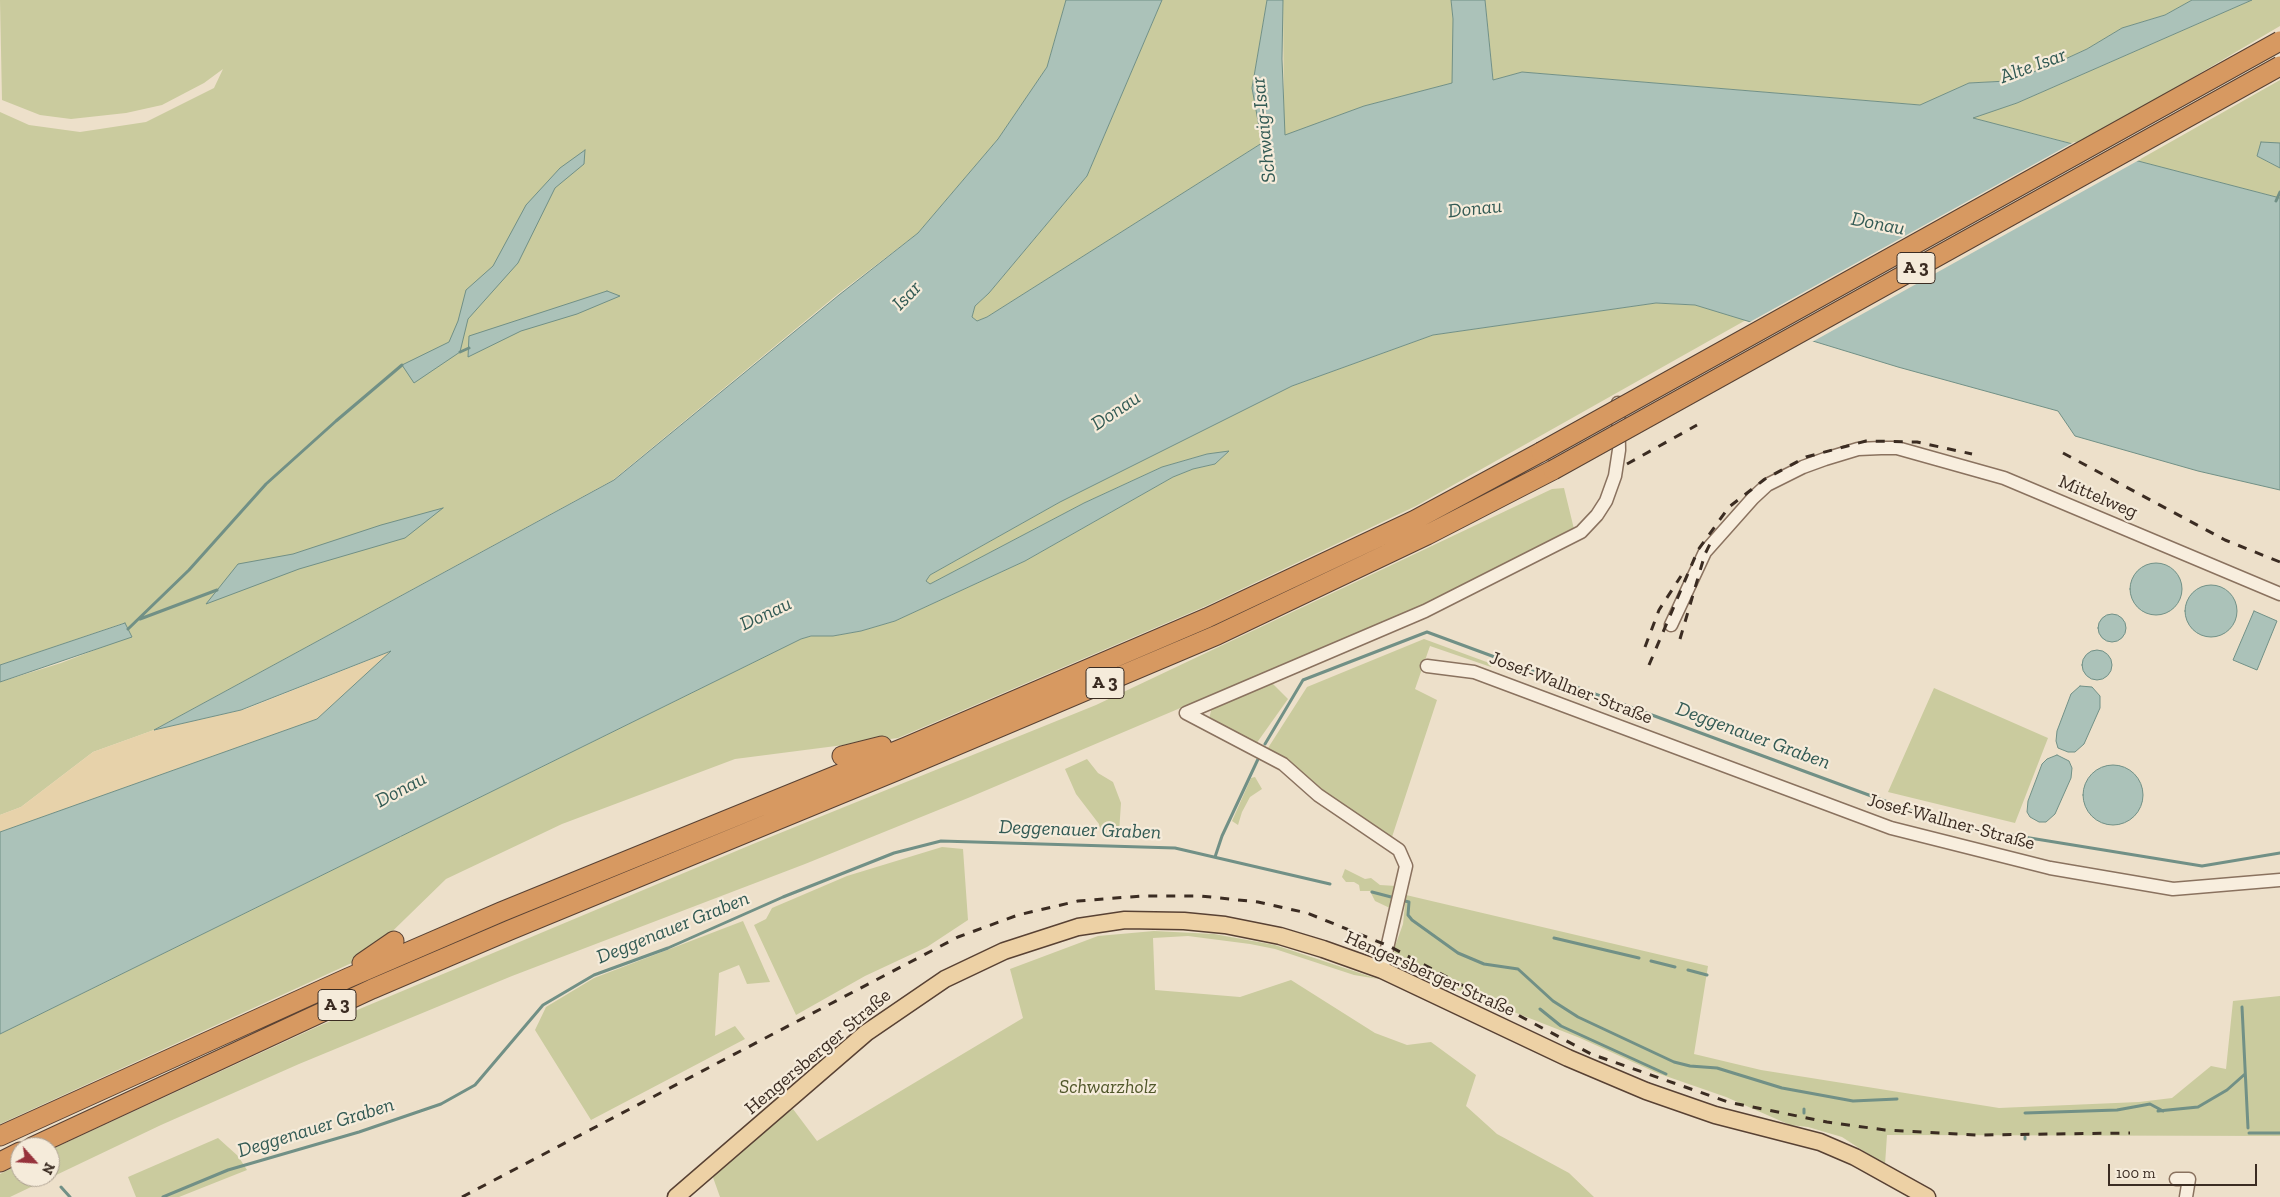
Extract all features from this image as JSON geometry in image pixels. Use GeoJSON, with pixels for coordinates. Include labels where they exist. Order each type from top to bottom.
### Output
{"type":"FeatureCollection","features":[{"type":"Feature","properties":{"kind":"highway","name":"A 3"},"geometry":{"type":"LineString","coordinates":[[0,1136],[348,978],[502,912],[906,747],[1216,614],[1415,520],[2280,42]]}},
{"type":"Feature","properties":{"kind":"highway","name":"A 3"},"geometry":{"type":"LineString","coordinates":[[54,1137],[381,985],[887,775],[1217,635],[1427,535],[1553,470],[2280,66]]}},
{"type":"Feature","properties":{"kind":"highway"},"geometry":{"type":"LineString","coordinates":[[842,756],[888,745],[906,747]]}},
{"type":"Feature","properties":{"kind":"highway"},"geometry":{"type":"LineString","coordinates":[[348,978],[361,964],[394,941]]}},
{"type":"Feature","properties":{"kind":"main road","name":"Hengersberger Straße"},"geometry":{"type":"LineString","coordinates":[[676,1197],[832,1061],[883,1020],[945,979],[1004,951],[1078,927],[1125,920],[1184,921],[1225,925],[1280,936],[1382,970],[1568,1058],[1646,1091],[1715,1115],[1820,1142],[1855,1157],[1927,1197]]}},
{"type":"Feature","properties":{"kind":"street"},"geometry":{"type":"LineString","coordinates":[[1382,970],[1398,908],[1406,866],[1399,850],[1324,800],[1283,764],[1186,713],[1425,611],[1581,532],[1598,515],[1606,501],[1615,476],[1619,450],[1618,400]]}},
{"type":"Feature","properties":{"kind":"street","name":"Mittelweg"},"geometry":{"type":"LineString","coordinates":[[1671,625],[1704,552],[1767,485],[1803,467],[1834,456],[1858,450],[1897,448],[2004,478],[2280,594]]}},
{"type":"Feature","properties":{"kind":"street","name":"Josef-Wallner-Straße"},"geometry":{"type":"LineString","coordinates":[[1427,666],[1474,672],[1891,828],[1937,840],[2050,868],[2173,889],[2280,880]]}},
{"type":"Feature","properties":{"kind":"street"},"geometry":{"type":"LineString","coordinates":[[2176,1179],[2189,1179],[2186,1197]]}},
{"type":"Feature","properties":{"kind":"green space"},"geometry":{"type":"Polygon","coordinates":[[[0,0],[1066,0],[1047,67],[998,139],[918,233],[838,294],[613,480],[154,730],[93,752],[21,807],[0,815],[0,682],[61,663],[131,636],[124,623],[0,665],[0,112],[29,125],[80,132],[146,122],[214,88],[223,69],[204,83],[162,105],[126,113],[71,119],[40,115],[2,100],[0,0]]]}},
{"type":"Feature","properties":{"kind":"green space"},"geometry":{"type":"Polygon","coordinates":[[[1162,0],[1267,0],[1252,88],[1262,143],[987,317],[977,321],[972,317],[975,306],[989,293],[1087,176],[1162,0]]]}},
{"type":"Feature","properties":{"kind":"green space"},"geometry":{"type":"Polygon","coordinates":[[[1283,0],[1451,0],[1453,19],[1453,83],[1364,106],[1284,136],[1283,0]]]}},
{"type":"Feature","properties":{"kind":"green space"},"geometry":{"type":"Polygon","coordinates":[[[1485,0],[2192,0],[2165,15],[2122,28],[2087,49],[2050,66],[2007,81],[1969,83],[1921,105],[1522,72],[1493,80],[1485,0]]]}},
{"type":"Feature","properties":{"kind":"green space"},"geometry":{"type":"Polygon","coordinates":[[[2252,0],[2280,0],[2280,26],[2078,145],[1972,118],[2017,103],[2252,0]]]}},
{"type":"Feature","properties":{"kind":"green space"},"geometry":{"type":"Polygon","coordinates":[[[2280,80],[2280,143],[2261,143],[2257,156],[2280,168],[2280,198],[2137,161],[2280,80]]]}},
{"type":"Feature","properties":{"kind":"green space"},"geometry":{"type":"Polygon","coordinates":[[[1656,303],[1695,305],[1746,320],[1416,506],[1206,606],[898,738],[735,759],[562,824],[446,879],[367,956],[0,1124],[0,1034],[801,639],[811,636],[833,636],[861,631],[895,621],[1025,561],[1173,477],[1193,469],[1215,464],[1228,452],[1207,454],[1162,467],[1084,503],[930,584],[926,581],[930,575],[1060,502],[1292,386],[1433,335],[1656,303]]]}},
{"type":"Feature","properties":{"kind":"green space"},"geometry":{"type":"Polygon","coordinates":[[[1564,488],[1574,529],[1414,609],[968,798],[805,864],[512,976],[299,1064],[161,1125],[60,1173],[60,1145],[319,1026],[753,844],[1096,705],[1552,489],[1564,488]]]}},
{"type":"Feature","properties":{"kind":"green space"},"geometry":{"type":"Polygon","coordinates":[[[1424,639],[1492,664],[1491,667],[1430,646],[1415,689],[1437,700],[1391,840],[1357,821],[1268,748],[1307,687],[1424,639]]]}},
{"type":"Feature","properties":{"kind":"green space"},"geometry":{"type":"Polygon","coordinates":[[[1271,682],[1288,699],[1256,744],[1209,719],[1212,707],[1271,682]]]}},
{"type":"Feature","properties":{"kind":"green space"},"geometry":{"type":"Polygon","coordinates":[[[1934,688],[2048,738],[2015,823],[1888,792],[1934,688]]]}},
{"type":"Feature","properties":{"kind":"green space"},"geometry":{"type":"Polygon","coordinates":[[[1087,759],[1098,773],[1113,782],[1121,803],[1119,833],[1101,834],[1099,824],[1076,794],[1065,769],[1087,759]]]}},
{"type":"Feature","properties":{"kind":"green space"},"geometry":{"type":"Polygon","coordinates":[[[1255,777],[1262,789],[1250,797],[1238,825],[1232,821],[1251,778],[1255,777]]]}},
{"type":"Feature","properties":{"kind":"green space"},"geometry":{"type":"Polygon","coordinates":[[[942,847],[963,849],[968,920],[927,947],[865,976],[796,1015],[754,925],[766,919],[772,908],[847,876],[942,847]]]}},
{"type":"Feature","properties":{"kind":"green space"},"geometry":{"type":"Polygon","coordinates":[[[1345,869],[1365,879],[1371,878],[1380,885],[1396,886],[1392,909],[1375,901],[1370,891],[1360,891],[1359,885],[1354,882],[1346,882],[1342,877],[1345,869]]]}},
{"type":"Feature","properties":{"kind":"green space"},"geometry":{"type":"Polygon","coordinates":[[[1406,895],[1708,966],[1694,1054],[1761,1070],[1999,1108],[2139,1102],[2172,1098],[2211,1066],[2226,1069],[2233,1001],[2280,996],[2280,1136],[1887,1135],[1885,1165],[1842,1137],[1808,1127],[1790,1125],[1726,1097],[1657,1073],[1580,1038],[1389,963],[1403,924],[1406,895]]]}},
{"type":"Feature","properties":{"kind":"green space"},"geometry":{"type":"Polygon","coordinates":[[[743,921],[770,982],[747,984],[739,965],[719,973],[715,1036],[735,1026],[745,1039],[591,1120],[535,1030],[546,1007],[594,978],[743,921]]]}},
{"type":"Feature","properties":{"kind":"green space","name":"Schwarzholz"},"geometry":{"type":"Polygon","coordinates":[[[1154,931],[1214,934],[1275,945],[1378,979],[1354,975],[1275,949],[1250,944],[1188,936],[1153,938],[1155,990],[1240,997],[1291,980],[1375,1033],[1407,1045],[1431,1042],[1476,1075],[1466,1106],[1497,1134],[1569,1173],[1594,1197],[720,1197],[710,1169],[793,1109],[817,1141],[1023,1018],[1010,969],[1098,936],[1154,931]]]}},
{"type":"Feature","properties":{"kind":"green space"},"geometry":{"type":"Polygon","coordinates":[[[218,1138],[238,1156],[247,1170],[179,1197],[136,1197],[128,1177],[218,1138]]]}},
{"type":"Feature","properties":{"kind":"green space"},"geometry":{"type":"Polygon","coordinates":[[[10,1169],[10,1187],[31,1187],[10,1197],[0,1197],[0,1174],[10,1169]]]}},
{"type":"Feature","properties":{"kind":"sand"},"geometry":{"type":"Polygon","coordinates":[[[392,651],[317,719],[0,832],[0,815],[21,807],[93,752],[154,730],[246,709],[392,651]]]}},
{"type":"Feature","properties":{"kind":"water"},"geometry":{"type":"Polygon","coordinates":[[[1066,0],[1162,0],[1087,176],[989,293],[975,306],[972,317],[977,321],[987,317],[1262,143],[1252,88],[1267,0],[1283,0],[1282,59],[1285,135],[1364,106],[1452,83],[1453,19],[1451,0],[1485,0],[1493,80],[1522,72],[1920,105],[1969,83],[2007,81],[2050,66],[2087,49],[2122,28],[2165,15],[2192,0],[2252,0],[2017,103],[1973,118],[2280,198],[2280,490],[2198,471],[2075,436],[2058,411],[1898,367],[1695,305],[1656,303],[1433,335],[1292,386],[1060,502],[930,575],[926,581],[930,584],[1084,503],[1162,467],[1207,454],[1229,451],[1215,464],[1193,469],[1173,477],[1025,561],[895,621],[861,631],[833,636],[811,636],[801,639],[0,1034],[0,832],[317,719],[391,651],[241,710],[154,730],[614,480],[839,295],[918,233],[998,139],[1047,67],[1066,0]]]}},
{"type":"Feature","properties":{"kind":"water"},"geometry":{"type":"Polygon","coordinates":[[[2261,142],[2280,143],[2280,168],[2257,156],[2261,142]]]}},
{"type":"Feature","properties":{"kind":"water"},"geometry":{"type":"Polygon","coordinates":[[[585,150],[584,164],[555,188],[518,263],[468,319],[460,352],[414,383],[402,365],[449,342],[458,321],[466,290],[493,266],[526,205],[560,168],[585,150]]]}},
{"type":"Feature","properties":{"kind":"water"},"geometry":{"type":"Polygon","coordinates":[[[607,291],[620,296],[577,314],[521,331],[468,357],[469,336],[607,291]]]}},
{"type":"Feature","properties":{"kind":"water"},"geometry":{"type":"Polygon","coordinates":[[[443,508],[405,538],[299,569],[206,604],[238,564],[293,554],[381,525],[443,508]]]}},
{"type":"Feature","properties":{"kind":"water"},"geometry":{"type":"Polygon","coordinates":[[[2151,563],[2161,563],[2175,570],[2182,584],[2182,594],[2175,608],[2161,615],[2151,615],[2141,611],[2134,604],[2130,594],[2130,584],[2134,574],[2141,567],[2151,563]]]}},
{"type":"Feature","properties":{"kind":"water"},"geometry":{"type":"Polygon","coordinates":[[[2211,585],[2221,587],[2229,593],[2235,601],[2237,611],[2235,621],[2229,629],[2221,635],[2211,637],[2201,635],[2193,629],[2187,621],[2185,611],[2187,601],[2193,593],[2201,587],[2211,585]]]}},
{"type":"Feature","properties":{"kind":"water"},"geometry":{"type":"Polygon","coordinates":[[[2254,611],[2277,621],[2257,670],[2233,660],[2254,611]]]}},
{"type":"Feature","properties":{"kind":"water"},"geometry":{"type":"Polygon","coordinates":[[[2112,614],[2122,618],[2126,628],[2122,638],[2112,642],[2102,638],[2098,628],[2102,618],[2112,614]]]}},
{"type":"Feature","properties":{"kind":"water"},"geometry":{"type":"Polygon","coordinates":[[[125,623],[132,637],[0,682],[0,665],[125,623]]]}},
{"type":"Feature","properties":{"kind":"water"},"geometry":{"type":"Polygon","coordinates":[[[2097,650],[2108,654],[2112,665],[2108,676],[2097,680],[2086,676],[2082,665],[2086,654],[2097,650]]]}},
{"type":"Feature","properties":{"kind":"water"},"geometry":{"type":"Polygon","coordinates":[[[2080,686],[2092,687],[2100,696],[2100,708],[2084,744],[2075,752],[2068,752],[2058,748],[2056,741],[2057,731],[2071,694],[2080,686]]]}},
{"type":"Feature","properties":{"kind":"water"},"geometry":{"type":"Polygon","coordinates":[[[2057,755],[2069,761],[2072,768],[2071,778],[2055,814],[2046,822],[2039,822],[2030,817],[2027,812],[2028,801],[2042,764],[2047,759],[2057,755]]]}},
{"type":"Feature","properties":{"kind":"water"},"geometry":{"type":"Polygon","coordinates":[[[2113,765],[2129,770],[2134,774],[2138,779],[2143,795],[2138,811],[2134,816],[2129,820],[2113,825],[2097,820],[2092,816],[2088,811],[2083,795],[2088,779],[2092,774],[2097,770],[2113,765]]]}},
{"type":"Feature","properties":{"kind":"pier"},"geometry":{"type":"Polygon","coordinates":[[[2074,142],[2141,159],[1812,342],[1748,323],[2074,142]]]}},
{"type":"Feature","properties":{"kind":"waterway"},"geometry":{"type":"LineString","coordinates":[[2276,201],[2280,192]]}},
{"type":"Feature","properties":{"kind":"waterway"},"geometry":{"type":"LineString","coordinates":[[460,352],[469,348]]}},
{"type":"Feature","properties":{"kind":"waterway"},"geometry":{"type":"LineString","coordinates":[[128,629],[189,570],[266,484],[402,365]]}},
{"type":"Feature","properties":{"kind":"waterway"},"geometry":{"type":"LineString","coordinates":[[140,619],[217,590]]}},
{"type":"Feature","properties":{"kind":"waterway","name":"Deggenauer Graben"},"geometry":{"type":"LineString","coordinates":[[1265,744],[1303,680],[1427,632],[1950,825],[2202,866],[2280,853]]}},
{"type":"Feature","properties":{"kind":"waterway","name":"Deggenauer Graben"},"geometry":{"type":"LineString","coordinates":[[1215,857],[1222,836],[1259,757]]}},
{"type":"Feature","properties":{"kind":"waterway","name":"Deggenauer Graben"},"geometry":{"type":"LineString","coordinates":[[163,1197],[228,1170],[359,1132],[441,1104],[475,1085],[543,1005],[594,975],[668,948],[783,897],[894,853],[941,841],[1175,848],[1330,884]]}},
{"type":"Feature","properties":{"kind":"waterway"},"geometry":{"type":"LineString","coordinates":[[1372,892],[1395,898]]}},
{"type":"Feature","properties":{"kind":"waterway"},"geometry":{"type":"LineString","coordinates":[[1401,900],[1409,902],[1408,915],[1412,920],[1458,953],[1484,964],[1518,969],[1553,1001],[1578,1017],[1674,1062],[1690,1066],[1717,1068],[1782,1088],[1853,1101],[1897,1099]]}},
{"type":"Feature","properties":{"kind":"waterway"},"geometry":{"type":"LineString","coordinates":[[1554,938],[1639,958]]}},
{"type":"Feature","properties":{"kind":"waterway"},"geometry":{"type":"LineString","coordinates":[[1651,961],[1675,967]]}},
{"type":"Feature","properties":{"kind":"waterway"},"geometry":{"type":"LineString","coordinates":[[1688,970],[1707,975]]}},
{"type":"Feature","properties":{"kind":"waterway"},"geometry":{"type":"LineString","coordinates":[[2242,1007],[2248,1128]]}},
{"type":"Feature","properties":{"kind":"waterway"},"geometry":{"type":"LineString","coordinates":[[1540,1009],[1561,1026],[1666,1074]]}},
{"type":"Feature","properties":{"kind":"waterway"},"geometry":{"type":"LineString","coordinates":[[2158,1111],[2198,1107],[2227,1090],[2245,1074]]}},
{"type":"Feature","properties":{"kind":"waterway"},"geometry":{"type":"LineString","coordinates":[[2025,1113],[2117,1110],[2150,1104],[2163,1111]]}},
{"type":"Feature","properties":{"kind":"waterway"},"geometry":{"type":"LineString","coordinates":[[2249,1133],[2280,1133]]}},
{"type":"Feature","properties":{"kind":"waterway"},"geometry":{"type":"LineString","coordinates":[[61,1187],[70,1197]]}},
{"type":"Feature","properties":{"kind":"railway"},"geometry":{"type":"LineString","coordinates":[[1627,464],[1697,425]]}},
{"type":"Feature","properties":{"kind":"railway"},"geometry":{"type":"LineString","coordinates":[[1649,665],[1698,550],[1729,507],[1765,479],[1806,457],[1866,441],[1917,442],[1972,454]]}},
{"type":"Feature","properties":{"kind":"railway"},"geometry":{"type":"LineString","coordinates":[[2063,453],[2225,540],[2280,562]]}},
{"type":"Feature","properties":{"kind":"railway"},"geometry":{"type":"LineString","coordinates":[[1680,639],[1705,554],[1712,540]]}},
{"type":"Feature","properties":{"kind":"railway"},"geometry":{"type":"LineString","coordinates":[[1645,647],[1659,610],[1681,576]]}},
{"type":"Feature","properties":{"kind":"railway"},"geometry":{"type":"LineString","coordinates":[[462,1197],[958,937],[1018,915],[1078,901],[1142,896],[1201,896],[1258,902],[1307,913],[1389,946],[1591,1054],[1728,1102],[1827,1122],[1885,1130],[1976,1135],[2130,1133]]}},
{"type":"Feature","properties":{"kind":"water label","name":"Alte Isar"},"geometry":{"type":"Point","coordinates":[2033,66]}},
{"type":"Feature","properties":{"kind":"water label","name":"Schwaig-Isar"},"geometry":{"type":"Point","coordinates":[1264,130]}},
{"type":"Feature","properties":{"kind":"water label","name":"Donau"},"geometry":{"type":"Point","coordinates":[1475,209]}},
{"type":"Feature","properties":{"kind":"water label","name":"Donau"},"geometry":{"type":"Point","coordinates":[1878,224]}},
{"type":"Feature","properties":{"kind":"water label","name":"Isar"},"geometry":{"type":"Point","coordinates":[907,296]}},
{"type":"Feature","properties":{"kind":"water label","name":"Donau"},"geometry":{"type":"Point","coordinates":[1116,411]}},
{"type":"Feature","properties":{"kind":"water label","name":"Donau"},"geometry":{"type":"Point","coordinates":[766,614]}},
{"type":"Feature","properties":{"kind":"water label","name":"Donau"},"geometry":{"type":"Point","coordinates":[401,790]}}]}
